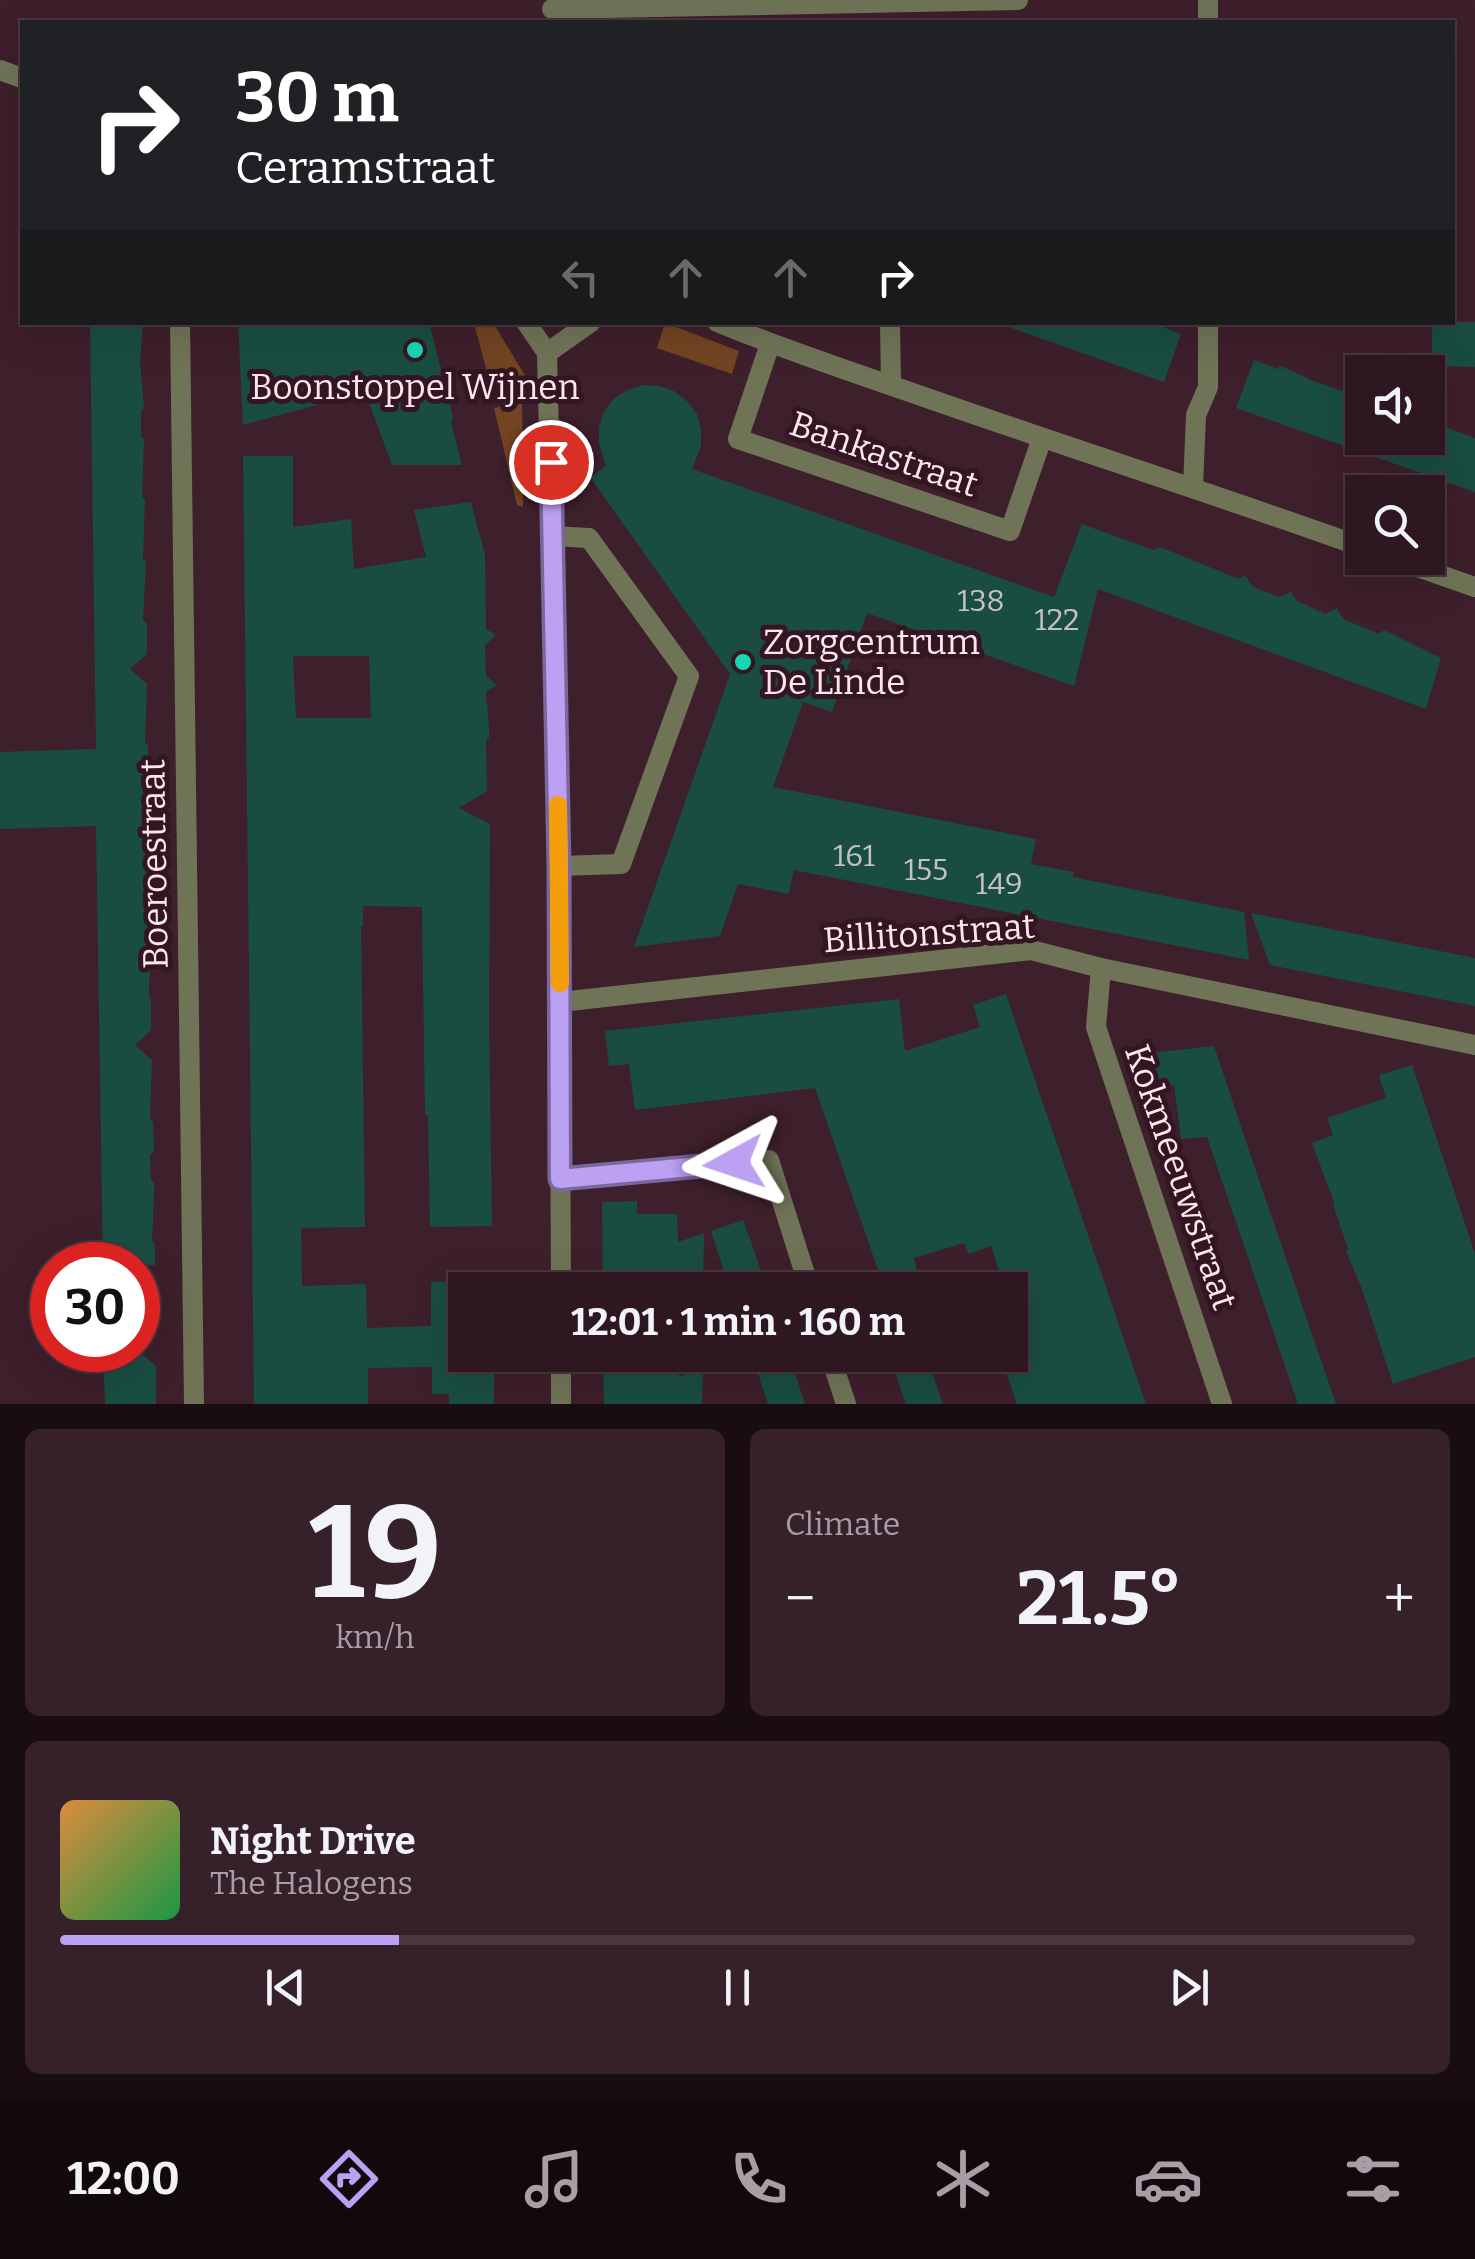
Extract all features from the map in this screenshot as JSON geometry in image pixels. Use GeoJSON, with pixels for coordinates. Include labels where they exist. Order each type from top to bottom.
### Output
{"type":"FeatureCollection","features":[{"type":"Feature","properties":{"kind":"street"},"geometry":{"type":"LineString","coordinates":[[552,11],[887,8],[1018,0]]}},
{"type":"Feature","properties":{"kind":"street","name":"Boeroestraat"},"geometry":{"type":"LineString","coordinates":[[180,325],[194,1404]]}},
{"type":"Feature","properties":{"kind":"street"},"geometry":{"type":"LineString","coordinates":[[528,325],[547,353],[559,866],[561,1272]]}},
{"type":"Feature","properties":{"kind":"street"},"geometry":{"type":"LineString","coordinates":[[547,353],[586,325]]}},
{"type":"Feature","properties":{"kind":"street","name":"Bankastraat"},"geometry":{"type":"LineString","coordinates":[[725,325],[770,344],[1345,541]]}},
{"type":"Feature","properties":{"kind":"street"},"geometry":{"type":"LineString","coordinates":[[890,325],[891,386]]}},
{"type":"Feature","properties":{"kind":"street"},"geometry":{"type":"LineString","coordinates":[[1193,487],[1196,415],[1208,387],[1208,325]]}},
{"type":"Feature","properties":{"kind":"street","name":"Bankastraat"},"geometry":{"type":"LineString","coordinates":[[770,344],[738,439],[1010,531],[1042,438]]}},
{"type":"Feature","properties":{"kind":"street"},"geometry":{"type":"LineString","coordinates":[[552,536],[589,538],[689,676],[621,864],[559,866]]}},
{"type":"Feature","properties":{"kind":"street"},"geometry":{"type":"LineString","coordinates":[[1441,575],[1475,587]]}},
{"type":"Feature","properties":{"kind":"street","name":"Billitonstraat"},"geometry":{"type":"LineString","coordinates":[[560,1002],[1032,950],[1101,968],[1475,1045]]}},
{"type":"Feature","properties":{"kind":"street","name":"Kokmeeuwstraat"},"geometry":{"type":"LineString","coordinates":[[1101,968],[1096,1027],[1222,1404]]}},
{"type":"Feature","properties":{"kind":"street"},"geometry":{"type":"LineString","coordinates":[[560,1179],[769,1160],[804,1272]]}},
{"type":"Feature","properties":{"kind":"street"},"geometry":{"type":"LineString","coordinates":[[561,1372],[561,1404]]}},
{"type":"Feature","properties":{"kind":"street"},"geometry":{"type":"LineString","coordinates":[[836,1372],[846,1404]]}},
{"type":"Feature","properties":{"kind":"shaded area"},"geometry":{"type":"Polygon","coordinates":[[[475,325],[494,325],[531,385],[493,395],[475,325]]]}},
{"type":"Feature","properties":{"kind":"shaded area"},"geometry":{"type":"Polygon","coordinates":[[[664,325],[670,325],[739,351],[732,374],[657,348],[664,325]]]}},
{"type":"Feature","properties":{"kind":"shaded area"},"geometry":{"type":"Polygon","coordinates":[[[522,401],[523,475],[527,476],[530,489],[523,495],[523,507],[517,505],[494,408],[522,401]]]}},
{"type":"Feature","properties":{"kind":"building"},"geometry":{"type":"Polygon","coordinates":[[[1475,322],[1475,367],[1445,366],[1445,355],[1432,355],[1432,325],[1475,322]]]}},
{"type":"Feature","properties":{"kind":"building"},"geometry":{"type":"Polygon","coordinates":[[[90,325],[143,325],[141,436],[146,562],[143,620],[147,623],[147,654],[130,669],[147,684],[146,804],[155,814],[148,820],[146,849],[151,1030],[135,1045],[152,1060],[153,1242],[103,1242],[96,826],[0,829],[0,752],[96,749],[90,325]]]}},
{"type":"Feature","properties":{"kind":"building"},"geometry":{"type":"Polygon","coordinates":[[[238,325],[430,325],[462,465],[392,465],[365,392],[243,425],[238,325]]]}},
{"type":"Feature","properties":{"kind":"building"},"geometry":{"type":"Polygon","coordinates":[[[1158,325],[1181,334],[1164,382],[1009,327],[1158,325]]]}},
{"type":"Feature","properties":{"kind":"building"},"geometry":{"type":"Polygon","coordinates":[[[1254,360],[1279,369],[1279,365],[1345,392],[1345,446],[1236,408],[1254,360]]]}},
{"type":"Feature","properties":{"kind":"building"},"geometry":{"type":"Polygon","coordinates":[[[643,385],[674,391],[697,414],[701,446],[692,469],[1054,597],[1082,524],[1153,550],[1160,547],[1239,579],[1245,575],[1253,587],[1280,597],[1291,592],[1296,600],[1325,614],[1337,608],[1343,619],[1379,634],[1384,630],[1441,658],[1426,709],[1098,589],[1074,686],[867,613],[832,712],[803,702],[773,787],[1036,839],[1031,864],[1074,872],[1073,877],[1244,912],[1249,960],[794,870],[789,894],[738,884],[720,936],[634,947],[730,674],[590,477],[606,466],[599,443],[604,412],[614,398],[643,385]]]}},
{"type":"Feature","properties":{"kind":"building"},"geometry":{"type":"Polygon","coordinates":[[[1445,427],[1475,438],[1475,492],[1445,481],[1445,475],[1427,475],[1370,455],[1445,455],[1445,427]]]}},
{"type":"Feature","properties":{"kind":"building"},"geometry":{"type":"Polygon","coordinates":[[[243,456],[293,456],[293,527],[351,519],[354,569],[426,557],[414,510],[471,502],[485,555],[486,629],[496,635],[485,645],[486,676],[497,685],[486,692],[487,791],[459,808],[490,824],[492,1226],[430,1227],[422,907],[363,906],[365,1227],[301,1228],[302,1286],[366,1284],[367,1328],[431,1326],[431,1282],[448,1282],[448,1372],[494,1372],[494,1404],[449,1404],[449,1394],[432,1394],[432,1367],[368,1368],[368,1404],[254,1404],[243,456]],[[293,656],[296,718],[371,718],[369,656],[293,656]]]}},
{"type":"Feature","properties":{"kind":"building"},"geometry":{"type":"Polygon","coordinates":[[[1251,913],[1475,958],[1475,1006],[1270,965],[1251,913]]]}},
{"type":"Feature","properties":{"kind":"building"},"geometry":{"type":"Polygon","coordinates":[[[1006,994],[1146,1404],[1017,1404],[1006,1372],[1028,1372],[1028,1272],[999,1272],[991,1246],[969,1254],[964,1243],[914,1258],[918,1272],[879,1272],[815,1088],[635,1110],[629,1064],[609,1066],[605,1031],[899,999],[905,1051],[980,1027],[973,1005],[1006,994]]]}},
{"type":"Feature","properties":{"kind":"building"},"geometry":{"type":"Polygon","coordinates":[[[1214,1046],[1336,1404],[1298,1404],[1207,1137],[1181,1139],[1174,1085],[1154,1087],[1150,1053],[1214,1046]]]}},
{"type":"Feature","properties":{"kind":"building"},"geometry":{"type":"Polygon","coordinates":[[[1412,1065],[1475,1254],[1475,1357],[1393,1384],[1312,1143],[1333,1135],[1327,1118],[1386,1098],[1379,1075],[1412,1065]]]}},
{"type":"Feature","properties":{"kind":"building"},"geometry":{"type":"Polygon","coordinates":[[[637,1201],[637,1214],[677,1214],[678,1242],[704,1233],[703,1272],[603,1272],[602,1202],[637,1201]]]}},
{"type":"Feature","properties":{"kind":"building"},"geometry":{"type":"Polygon","coordinates":[[[743,1220],[761,1272],[724,1272],[711,1231],[743,1220]]]}},
{"type":"Feature","properties":{"kind":"building"},"geometry":{"type":"Polygon","coordinates":[[[104,1372],[156,1372],[156,1404],[105,1404],[104,1372]]]}},
{"type":"Feature","properties":{"kind":"building"},"geometry":{"type":"Polygon","coordinates":[[[603,1372],[679,1372],[679,1376],[703,1372],[702,1404],[604,1404],[603,1372]]]}},
{"type":"Feature","properties":{"kind":"building"},"geometry":{"type":"Polygon","coordinates":[[[758,1372],[795,1372],[805,1404],[768,1404],[758,1372]]]}},
{"type":"Feature","properties":{"kind":"building"},"geometry":{"type":"Polygon","coordinates":[[[895,1372],[932,1372],[943,1404],[906,1404],[895,1372]]]}},
{"type":"Feature","properties":{"kind":"slow traffic"},"geometry":{"type":"LineString","coordinates":[[558,805],[560,983]]}},
{"type":"Feature","properties":{"kind":"place","name":"Boonstoppel Wijnen"},"geometry":{"type":"Point","coordinates":[415,350]}},
{"type":"Feature","properties":{"kind":"place","name":"Zorgcentrum De Linde"},"geometry":{"type":"Point","coordinates":[743,662]}},
{"type":"Feature","properties":{"kind":"route"},"geometry":{"type":"LineString","coordinates":[[551,462],[560,1179],[734,1163]]}}]}
